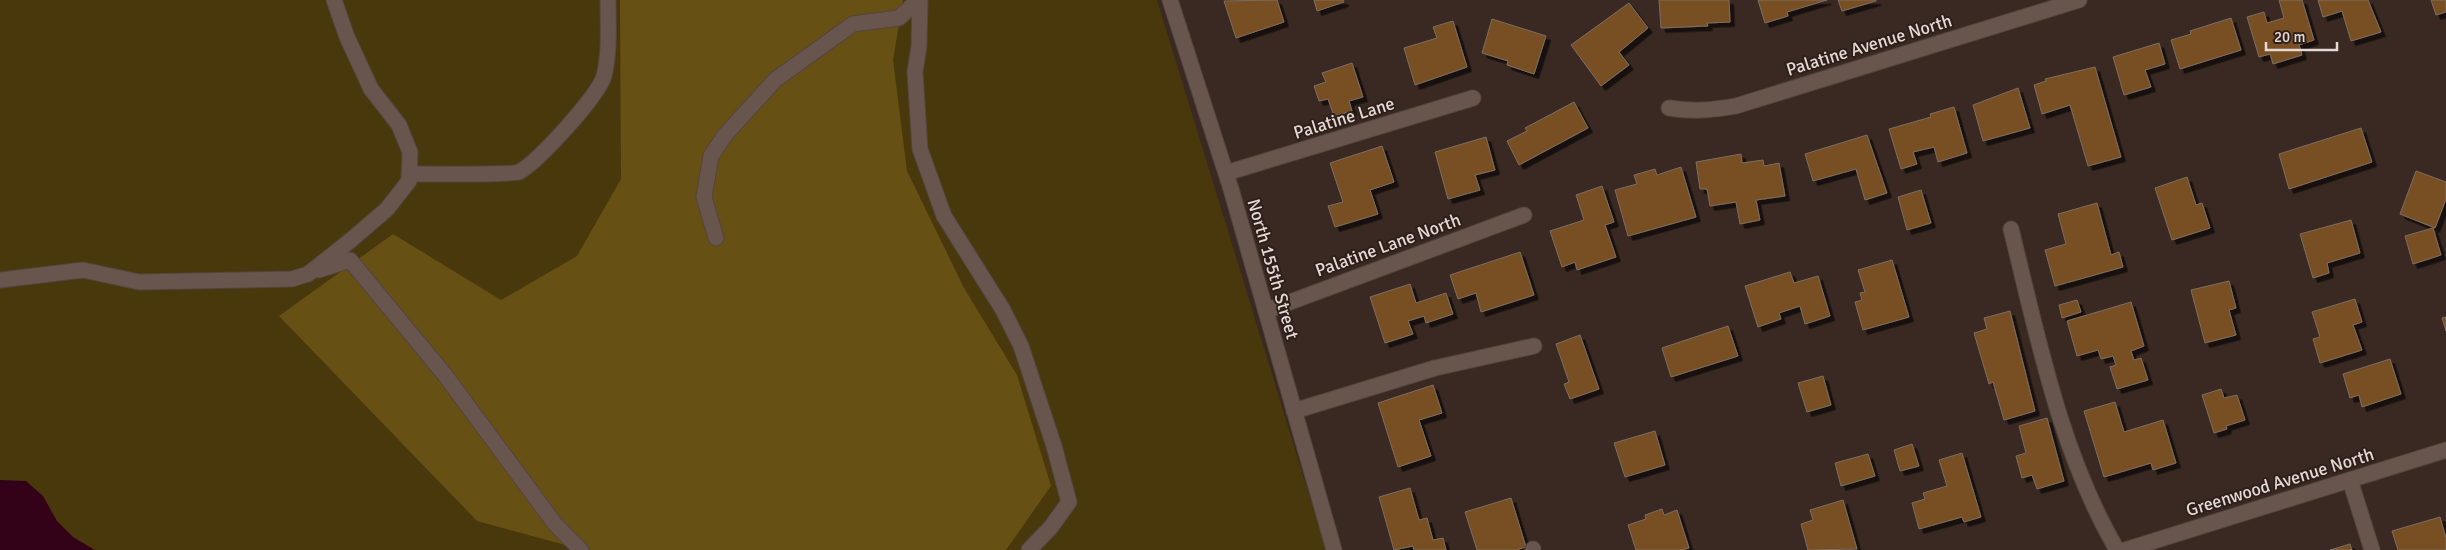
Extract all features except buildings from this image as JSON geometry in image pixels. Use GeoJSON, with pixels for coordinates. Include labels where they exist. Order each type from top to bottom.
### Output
{"type":"FeatureCollection","features":[{"type":"Feature","properties":{"kind":"street"},"geometry":{"type":"LineString","coordinates":[[308,274],[387,209],[409,182],[410,152],[399,125],[371,89],[347,37],[334,0]]}},
{"type":"Feature","properties":{"kind":"street"},"geometry":{"type":"LineString","coordinates":[[409,174],[518,173],[548,148],[572,123],[604,77],[609,38],[608,0]]}},
{"type":"Feature","properties":{"kind":"street"},"geometry":{"type":"LineString","coordinates":[[716,238],[704,197],[711,156],[725,136],[775,80],[853,24],[899,18],[919,0]]}},
{"type":"Feature","properties":{"kind":"street"},"geometry":{"type":"LineString","coordinates":[[919,0],[919,46],[915,72],[920,149],[944,216],[1003,310],[1021,346],[1054,446],[1069,502],[1029,550]]}},
{"type":"Feature","properties":{"kind":"street","name":"North 155th Street"},"geometry":{"type":"LineString","coordinates":[[1170,0],[1226,173],[1334,550]]}},
{"type":"Feature","properties":{"kind":"street","name":"Palatine Avenue North"},"geometry":{"type":"LineString","coordinates":[[1669,108],[1688,111],[1710,111],[1736,106],[2079,0]]}},
{"type":"Feature","properties":{"kind":"street","name":"Palatine Lane"},"geometry":{"type":"LineString","coordinates":[[1226,173],[1473,98]]}},
{"type":"Feature","properties":{"kind":"street","name":"Palatine Lane North"},"geometry":{"type":"LineString","coordinates":[[1266,311],[1524,215]]}},
{"type":"Feature","properties":{"kind":"street"},"geometry":{"type":"LineString","coordinates":[[2010,229],[2046,374],[2078,469],[2100,520],[2117,550]]}},
{"type":"Feature","properties":{"kind":"street"},"geometry":{"type":"LineString","coordinates":[[0,280],[82,270],[139,282],[292,279],[350,260],[446,375],[555,524],[581,550]]}},
{"type":"Feature","properties":{"kind":"street"},"geometry":{"type":"LineString","coordinates":[[1294,411],[1435,368],[1534,346]]}},
{"type":"Feature","properties":{"kind":"street","name":"Greenwood Avenue North"},"geometry":{"type":"LineString","coordinates":[[2125,550],[2446,450]]}},
{"type":"Feature","properties":{"kind":"street"},"geometry":{"type":"LineString","coordinates":[[2350,480],[2372,550]]}},
{"type":"Feature","properties":{"kind":"shaded area"},"geometry":{"type":"Polygon","coordinates":[[[0,0],[1157,0],[1326,550],[0,550],[0,0]]]}},
{"type":"Feature","properties":{"kind":"shaded area"},"geometry":{"type":"Polygon","coordinates":[[[620,0],[903,0],[893,60],[907,171],[964,288],[1017,375],[1051,486],[1006,550],[584,550],[477,521],[279,316],[393,234],[501,300],[577,256],[621,179],[620,0]]]}},
{"type":"Feature","properties":{"kind":"shaded area"},"geometry":{"type":"Polygon","coordinates":[[[0,480],[26,481],[43,496],[57,521],[73,537],[95,550],[0,550],[0,480]]]}}]}
